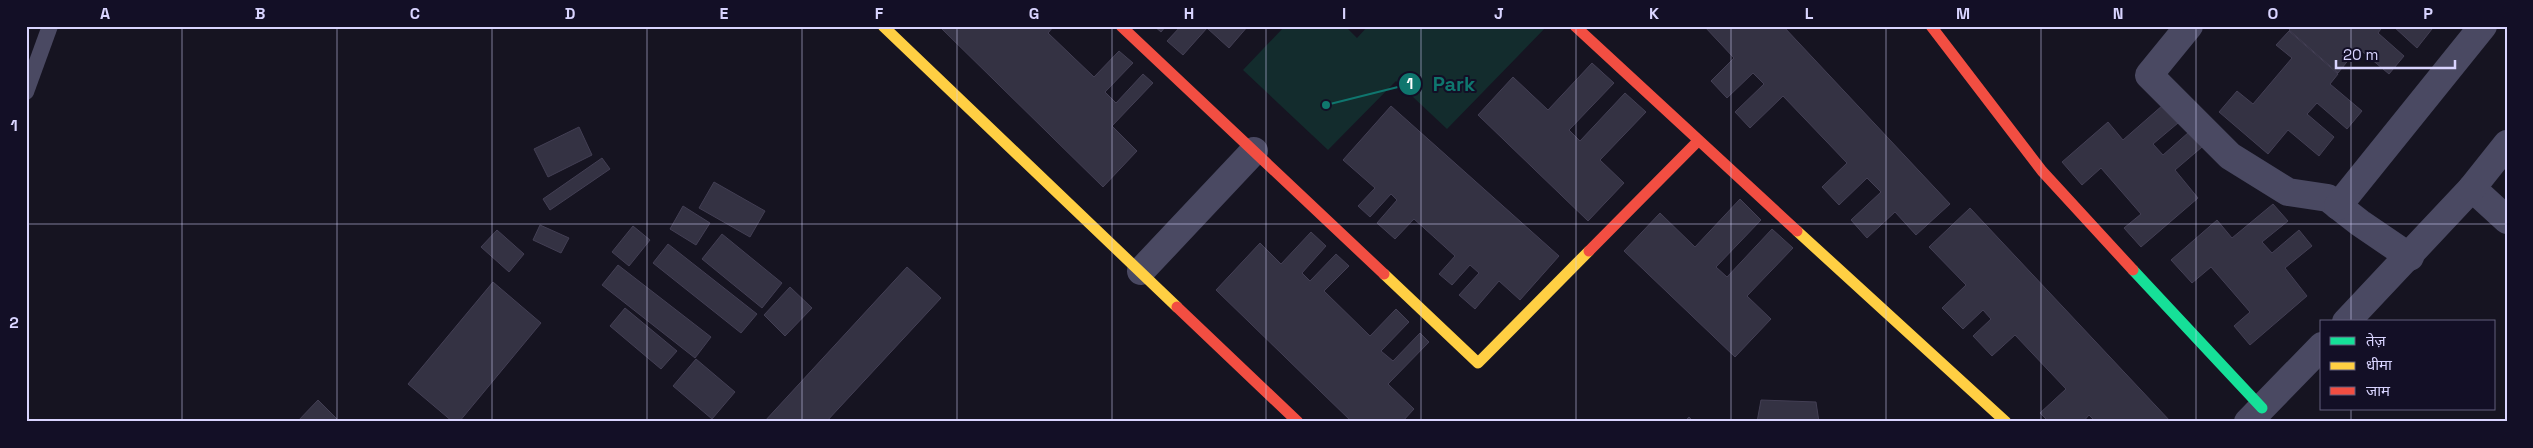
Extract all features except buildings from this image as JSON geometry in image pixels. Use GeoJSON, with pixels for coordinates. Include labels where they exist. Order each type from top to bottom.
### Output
{"type":"FeatureCollection","features":[{"type":"Feature","properties":{"kind":"street"},"geometry":{"type":"LineString","coordinates":[[883,26],[1298,422]]}},
{"type":"Feature","properties":{"kind":"street"},"geometry":{"type":"LineString","coordinates":[[1121,26],[1478,363],[1698,141]]}},
{"type":"Feature","properties":{"kind":"street"},"geometry":{"type":"LineString","coordinates":[[1575,26],[2006,422]]}},
{"type":"Feature","properties":{"kind":"street"},"geometry":{"type":"LineString","coordinates":[[1931,26],[2042,171],[2255,415],[2320,348]]}},
{"type":"Feature","properties":{"kind":"street"},"geometry":{"type":"LineString","coordinates":[[2189,26],[2149,75],[2230,156],[2288,192],[2328,198],[2410,256]]}},
{"type":"Feature","properties":{"kind":"street"},"geometry":{"type":"LineString","coordinates":[[2338,206],[2483,26]]}},
{"type":"Feature","properties":{"kind":"street"},"geometry":{"type":"LineString","coordinates":[[2348,320],[2472,188],[2507,144]]}},
{"type":"Feature","properties":{"kind":"street"},"geometry":{"type":"LineString","coordinates":[[1141,271],[1254,151]]}},
{"type":"Feature","properties":{"kind":"street"},"geometry":{"type":"LineString","coordinates":[[2472,188],[2507,220]]}},
{"type":"Feature","properties":{"kind":"street"},"geometry":{"type":"LineString","coordinates":[[2289,379],[2320,368]]}},
{"type":"Feature","properties":{"kind":"lane"},"geometry":{"type":"LineString","coordinates":[[26,92],[50,26]]}},
{"type":"Feature","properties":{"kind":"green space"},"geometry":{"type":"Polygon","coordinates":[[[1285,26],[1345,26],[1357,38],[1368,26],[1547,26],[1447,129],[1396,81],[1328,150],[1243,70],[1285,26]]]}},
{"type":"Feature","properties":{"kind":"traffic: fast"},"geometry":{"type":"LineString","coordinates":[[2133,270],[2262,408]]}},
{"type":"Feature","properties":{"kind":"traffic: slow"},"geometry":{"type":"LineString","coordinates":[[883,26],[1177,307]]}},
{"type":"Feature","properties":{"kind":"traffic: slow"},"geometry":{"type":"LineString","coordinates":[[1797,231],[2006,422]]}},
{"type":"Feature","properties":{"kind":"traffic: slow"},"geometry":{"type":"LineString","coordinates":[[1384,274],[1478,363],[1589,251]]}},
{"type":"Feature","properties":{"kind":"traffic: jam"},"geometry":{"type":"LineString","coordinates":[[1121,26],[1384,274]]}},
{"type":"Feature","properties":{"kind":"traffic: jam"},"geometry":{"type":"LineString","coordinates":[[1575,26],[1797,231]]}},
{"type":"Feature","properties":{"kind":"traffic: jam"},"geometry":{"type":"LineString","coordinates":[[1931,26],[2042,171],[2133,270]]}},
{"type":"Feature","properties":{"kind":"traffic: jam"},"geometry":{"type":"LineString","coordinates":[[1589,251],[1698,141]]}},
{"type":"Feature","properties":{"kind":"traffic: jam"},"geometry":{"type":"LineString","coordinates":[[1177,307],[1298,422]]}},
{"type":"Feature","properties":{"kind":"place","name":"Park"},"geometry":{"type":"Point","coordinates":[1326,105]}}]}
